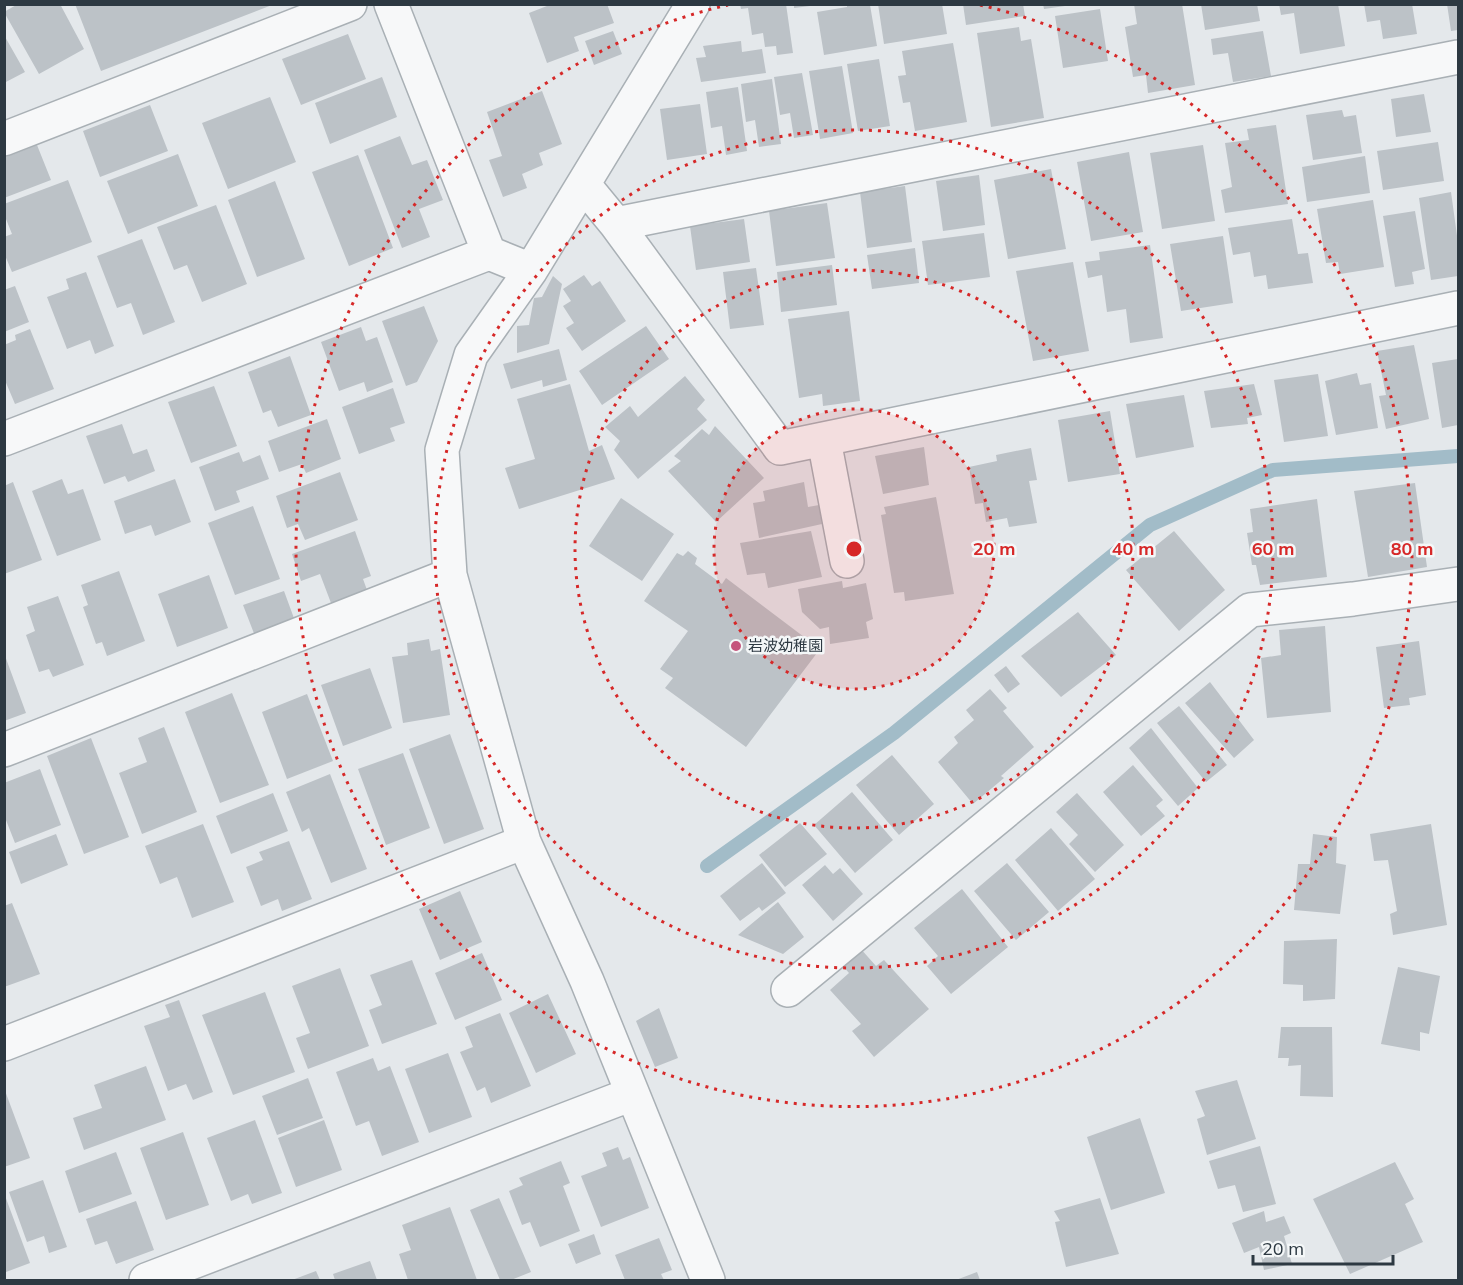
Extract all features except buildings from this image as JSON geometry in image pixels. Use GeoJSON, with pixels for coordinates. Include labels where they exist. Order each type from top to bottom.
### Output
{"type":"FeatureCollection","features":[{"type":"Feature","properties":{"kind":"street"},"geometry":{"type":"LineString","coordinates":[[4,139],[350,4]]}},
{"type":"Feature","properties":{"kind":"street"},"geometry":{"type":"LineString","coordinates":[[391,4],[489,253]]}},
{"type":"Feature","properties":{"kind":"street"},"geometry":{"type":"LineString","coordinates":[[693,4],[531,270],[471,355],[442,450],[450,575],[524,842],[587,981],[708,1281]]}},
{"type":"Feature","properties":{"kind":"street"},"geometry":{"type":"LineString","coordinates":[[616,224],[1458,57]]}},
{"type":"Feature","properties":{"kind":"street"},"geometry":{"type":"LineString","coordinates":[[584,185],[616,224],[780,448],[1458,308]]}},
{"type":"Feature","properties":{"kind":"street"},"geometry":{"type":"LineString","coordinates":[[4,439],[489,253],[531,270]]}},
{"type":"Feature","properties":{"kind":"street"},"geometry":{"type":"LineString","coordinates":[[824,440],[847,561]]}},
{"type":"Feature","properties":{"kind":"street"},"geometry":{"type":"LineString","coordinates":[[4,750],[450,575]]}},
{"type":"Feature","properties":{"kind":"street"},"geometry":{"type":"LineString","coordinates":[[788,990],[1250,610],[1353,599],[1458,584]]}},
{"type":"Feature","properties":{"kind":"street"},"geometry":{"type":"LineString","coordinates":[[4,1044],[524,842]]}},
{"type":"Feature","properties":{"kind":"street"},"geometry":{"type":"LineString","coordinates":[[146,1281],[632,1094]]}},
{"type":"Feature","properties":{"kind":"waterway"},"geometry":{"type":"LineString","coordinates":[[707,866],[894,733],[1150,525],[1273,470],[1458,456]]}},
{"type":"Feature","properties":{"kind":"place","name":"岩波幼稚園"},"geometry":{"type":"Point","coordinates":[736,646]}}]}
